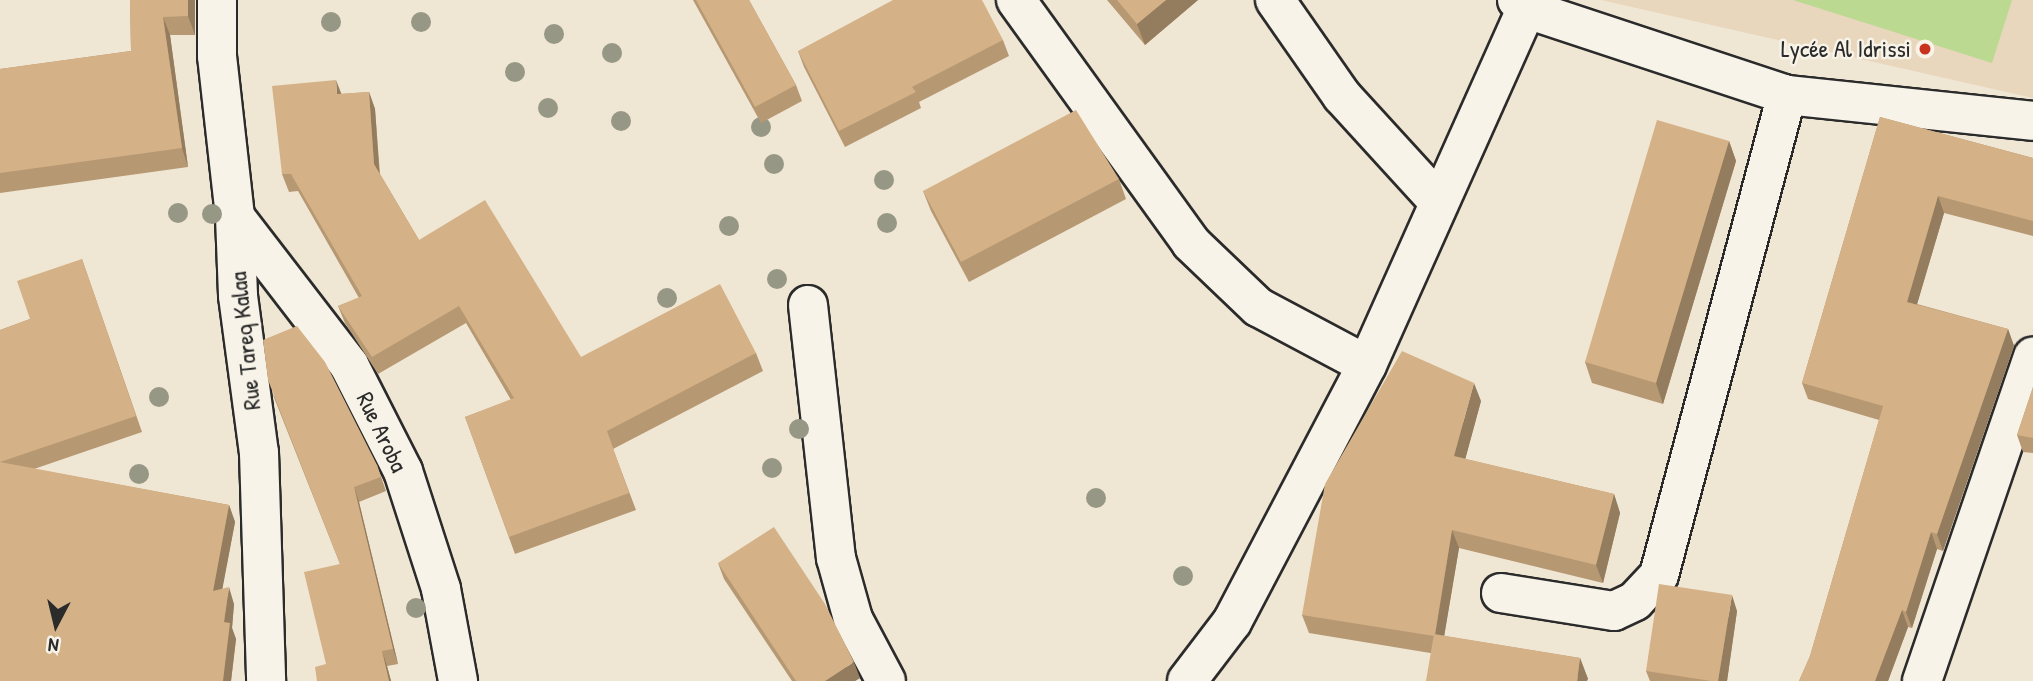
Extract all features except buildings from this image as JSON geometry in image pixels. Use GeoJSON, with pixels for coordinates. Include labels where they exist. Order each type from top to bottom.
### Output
{"type":"FeatureCollection","features":[{"type":"Feature","properties":{"kind":"street","name":"Rue Tareq Kalaa"},"geometry":{"type":"LineString","coordinates":[[217,0],[217,55],[234,217],[239,307],[259,453],[266,681]]}},
{"type":"Feature","properties":{"kind":"street"},"geometry":{"type":"LineString","coordinates":[[1016,0],[1191,243],[1258,307],[1367,365]]}},
{"type":"Feature","properties":{"kind":"street"},"geometry":{"type":"LineString","coordinates":[[1275,0],[1342,96],[1437,200]]}},
{"type":"Feature","properties":{"kind":"street"},"geometry":{"type":"LineString","coordinates":[[1187,681],[1232,622],[1367,365],[1525,3],[1787,95],[2033,121]]}},
{"type":"Feature","properties":{"kind":"street"},"geometry":{"type":"LineString","coordinates":[[1501,593],[1614,611],[1635,601],[1659,575],[1787,95]]}},
{"type":"Feature","properties":{"kind":"street","name":"Rue Aroba"},"geometry":{"type":"LineString","coordinates":[[234,217],[349,366],[403,471],[442,589],[458,681]]}},
{"type":"Feature","properties":{"kind":"street"},"geometry":{"type":"LineString","coordinates":[[808,305],[836,558],[853,619],[886,681]]}},
{"type":"Feature","properties":{"kind":"street"},"geometry":{"type":"LineString","coordinates":[[1922,681],[2033,356]]}},
{"type":"Feature","properties":{"kind":"shaded area","name":"Lycée Al Idrissi"},"geometry":{"type":"Polygon","coordinates":[[[1601,0],[2033,0],[2033,98],[1601,0]]]}},
{"type":"Feature","properties":{"kind":"green space"},"geometry":{"type":"Polygon","coordinates":[[[1793,0],[2012,0],[1992,63],[1793,0]]]}},
{"type":"Feature","properties":{"kind":"place","name":"Lycée Al Idrissi"},"geometry":{"type":"Point","coordinates":[1925,49]}}]}
